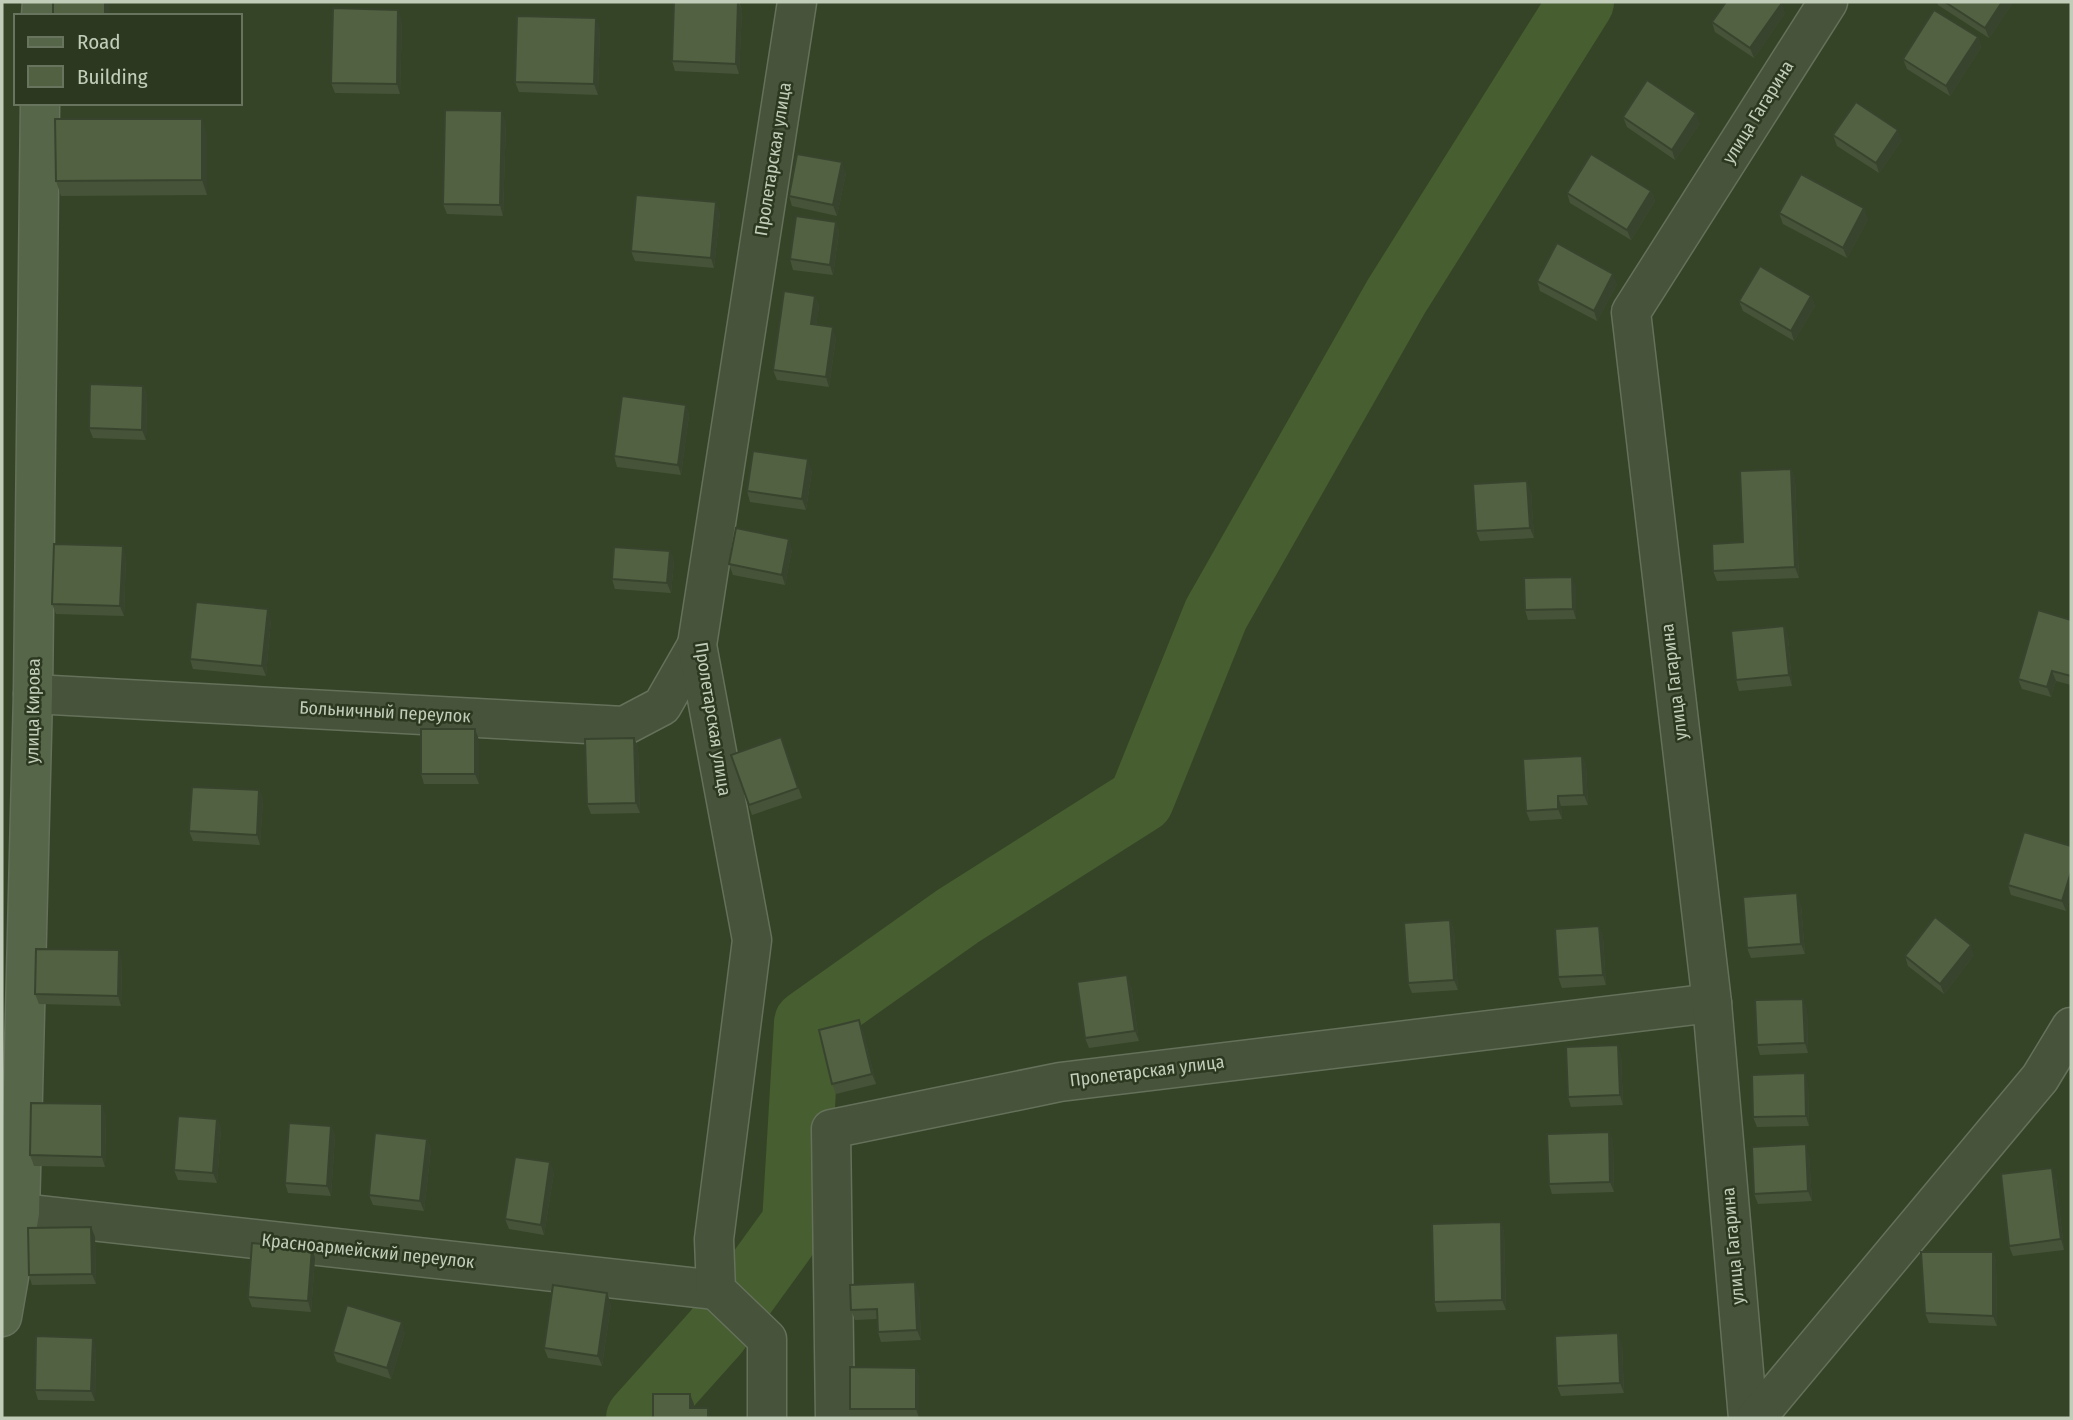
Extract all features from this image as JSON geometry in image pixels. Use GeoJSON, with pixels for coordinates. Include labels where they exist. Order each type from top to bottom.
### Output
{"type":"FeatureCollection","features":[{"type":"Feature","properties":{"kind":"street","name":"Пролетарская улица"},"geometry":{"type":"LineString","coordinates":[[717,1290],[714,1239],[752,940],[697,645],[797,2]]}},
{"type":"Feature","properties":{"kind":"street","name":"улица Гагарина"},"geometry":{"type":"LineString","coordinates":[[1748,1418],[1712,1003],[1631,312],[1828,2]]}},
{"type":"Feature","properties":{"kind":"street","name":"улица Кирова"},"geometry":{"type":"LineString","coordinates":[[2,1317],[20,1213],[33,694],[40,105]]}},
{"type":"Feature","properties":{"kind":"street","name":"Больничный переулок"},"geometry":{"type":"LineString","coordinates":[[33,694],[624,726],[662,706],[697,645]]}},
{"type":"Feature","properties":{"kind":"street","name":"Пролетарская улица"},"geometry":{"type":"LineString","coordinates":[[835,1418],[831,1129],[1060,1082],[1712,1003]]}},
{"type":"Feature","properties":{"kind":"street"},"geometry":{"type":"LineString","coordinates":[[1756,1418],[2039,1078],[2071,1027]]}},
{"type":"Feature","properties":{"kind":"street","name":"Красноармейский переулок"},"geometry":{"type":"LineString","coordinates":[[20,1213],[717,1290]]}},
{"type":"Feature","properties":{"kind":"street"},"geometry":{"type":"LineString","coordinates":[[717,1290],[767,1339],[767,1418]]}},
{"type":"Feature","properties":{"kind":"building"},"geometry":{"type":"Polygon","coordinates":[[[53,2],[105,2],[105,14],[53,14],[53,2]]]}},
{"type":"Feature","properties":{"kind":"building"},"geometry":{"type":"Polygon","coordinates":[[[674,2],[738,2],[736,64],[672,61],[674,2]]]}},
{"type":"Feature","properties":{"kind":"building"},"geometry":{"type":"Polygon","coordinates":[[[1726,2],[1782,3],[1750,48],[1712,22],[1726,2]]]}},
{"type":"Feature","properties":{"kind":"building"},"geometry":{"type":"Polygon","coordinates":[[[1945,2],[2002,2],[1985,28],[1945,2]]]}},
{"type":"Feature","properties":{"kind":"building"},"geometry":{"type":"Polygon","coordinates":[[[333,8],[398,10],[397,84],[331,83],[333,8]]]}},
{"type":"Feature","properties":{"kind":"building"},"geometry":{"type":"Polygon","coordinates":[[[1934,10],[1978,37],[1946,86],[1903,59],[1934,10]]]}},
{"type":"Feature","properties":{"kind":"building"},"geometry":{"type":"Polygon","coordinates":[[[517,16],[596,18],[594,84],[515,82],[517,16]]]}},
{"type":"Feature","properties":{"kind":"building"},"geometry":{"type":"Polygon","coordinates":[[[1647,80],[1696,113],[1672,150],[1623,117],[1647,80]]]}},
{"type":"Feature","properties":{"kind":"building"},"geometry":{"type":"Polygon","coordinates":[[[1856,102],[1898,130],[1876,163],[1833,135],[1856,102]]]}},
{"type":"Feature","properties":{"kind":"building"},"geometry":{"type":"Polygon","coordinates":[[[445,110],[502,111],[500,205],[443,204],[445,110]]]}},
{"type":"Feature","properties":{"kind":"building"},"geometry":{"type":"Polygon","coordinates":[[[55,119],[202,119],[202,180],[56,181],[55,119]]]}},
{"type":"Feature","properties":{"kind":"building"},"geometry":{"type":"Polygon","coordinates":[[[797,154],[842,162],[833,205],[789,196],[797,154]]]}},
{"type":"Feature","properties":{"kind":"building"},"geometry":{"type":"Polygon","coordinates":[[[1591,154],[1651,191],[1627,230],[1567,193],[1591,154]]]}},
{"type":"Feature","properties":{"kind":"building"},"geometry":{"type":"Polygon","coordinates":[[[1801,174],[1864,208],[1843,248],[1779,213],[1801,174]]]}},
{"type":"Feature","properties":{"kind":"building"},"geometry":{"type":"Polygon","coordinates":[[[636,195],[716,202],[711,258],[631,251],[636,195]]]}},
{"type":"Feature","properties":{"kind":"building"},"geometry":{"type":"Polygon","coordinates":[[[796,216],[836,222],[830,265],[790,259],[796,216]]]}},
{"type":"Feature","properties":{"kind":"building"},"geometry":{"type":"Polygon","coordinates":[[[1557,243],[1613,274],[1594,311],[1537,281],[1557,243]]]}},
{"type":"Feature","properties":{"kind":"building"},"geometry":{"type":"Polygon","coordinates":[[[1760,266],[1811,296],[1791,331],[1739,301],[1760,266]]]}},
{"type":"Feature","properties":{"kind":"building"},"geometry":{"type":"Polygon","coordinates":[[[784,291],[815,296],[811,324],[833,327],[826,377],[773,370],[784,291]]]}},
{"type":"Feature","properties":{"kind":"building"},"geometry":{"type":"Polygon","coordinates":[[[90,384],[143,386],[142,430],[89,428],[90,384]]]}},
{"type":"Feature","properties":{"kind":"building"},"geometry":{"type":"Polygon","coordinates":[[[622,396],[686,405],[678,465],[614,456],[622,396]]]}},
{"type":"Feature","properties":{"kind":"building"},"geometry":{"type":"Polygon","coordinates":[[[753,451],[808,459],[802,499],[747,491],[753,451]]]}},
{"type":"Feature","properties":{"kind":"building"},"geometry":{"type":"Polygon","coordinates":[[[1791,469],[1795,567],[1713,571],[1712,544],[1743,542],[1740,471],[1791,469]]]}},
{"type":"Feature","properties":{"kind":"building"},"geometry":{"type":"Polygon","coordinates":[[[1527,481],[1530,528],[1476,531],[1473,484],[1527,481]]]}},
{"type":"Feature","properties":{"kind":"building"},"geometry":{"type":"Polygon","coordinates":[[[736,528],[789,539],[782,575],[729,564],[736,528]]]}},
{"type":"Feature","properties":{"kind":"building"},"geometry":{"type":"Polygon","coordinates":[[[54,544],[123,546],[120,606],[52,604],[54,544]]]}},
{"type":"Feature","properties":{"kind":"building"},"geometry":{"type":"Polygon","coordinates":[[[614,547],[670,551],[667,583],[612,579],[614,547]]]}},
{"type":"Feature","properties":{"kind":"building"},"geometry":{"type":"Polygon","coordinates":[[[1572,577],[1573,609],[1525,610],[1524,578],[1572,577]]]}},
{"type":"Feature","properties":{"kind":"building"},"geometry":{"type":"Polygon","coordinates":[[[196,602],[268,609],[262,666],[190,659],[196,602]]]}},
{"type":"Feature","properties":{"kind":"building"},"geometry":{"type":"Polygon","coordinates":[[[2038,610],[2071,620],[2071,676],[2052,671],[2047,687],[2018,679],[2038,610]]]}},
{"type":"Feature","properties":{"kind":"building"},"geometry":{"type":"Polygon","coordinates":[[[1784,626],[1789,675],[1736,680],[1731,631],[1784,626]]]}},
{"type":"Feature","properties":{"kind":"building"},"geometry":{"type":"Polygon","coordinates":[[[421,729],[475,729],[475,774],[421,774],[421,729]]]}},
{"type":"Feature","properties":{"kind":"building"},"geometry":{"type":"Polygon","coordinates":[[[781,737],[798,788],[749,805],[731,755],[781,737]]]}},
{"type":"Feature","properties":{"kind":"building"},"geometry":{"type":"Polygon","coordinates":[[[634,738],[636,803],[587,804],[585,739],[634,738]]]}},
{"type":"Feature","properties":{"kind":"building"},"geometry":{"type":"Polygon","coordinates":[[[1582,756],[1584,795],[1558,796],[1558,809],[1526,811],[1523,759],[1582,756]]]}},
{"type":"Feature","properties":{"kind":"building"},"geometry":{"type":"Polygon","coordinates":[[[192,787],[259,790],[257,835],[189,831],[192,787]]]}},
{"type":"Feature","properties":{"kind":"building"},"geometry":{"type":"Polygon","coordinates":[[[2024,832],[2071,846],[2071,872],[2062,901],[2008,885],[2024,832]]]}},
{"type":"Feature","properties":{"kind":"building"},"geometry":{"type":"Polygon","coordinates":[[[1797,893],[1801,944],[1747,948],[1743,897],[1797,893]]]}},
{"type":"Feature","properties":{"kind":"building"},"geometry":{"type":"Polygon","coordinates":[[[1935,917],[1971,945],[1940,984],[1905,956],[1935,917]]]}},
{"type":"Feature","properties":{"kind":"building"},"geometry":{"type":"Polygon","coordinates":[[[1450,920],[1454,980],[1408,983],[1404,923],[1450,920]]]}},
{"type":"Feature","properties":{"kind":"building"},"geometry":{"type":"Polygon","coordinates":[[[1599,926],[1603,975],[1558,977],[1555,929],[1599,926]]]}},
{"type":"Feature","properties":{"kind":"building"},"geometry":{"type":"Polygon","coordinates":[[[36,949],[119,950],[118,996],[35,994],[36,949]]]}},
{"type":"Feature","properties":{"kind":"building"},"geometry":{"type":"Polygon","coordinates":[[[1127,975],[1135,1031],[1085,1038],[1077,982],[1127,975]]]}},
{"type":"Feature","properties":{"kind":"building"},"geometry":{"type":"Polygon","coordinates":[[[1803,999],[1805,1043],[1757,1045],[1755,1000],[1803,999]]]}},
{"type":"Feature","properties":{"kind":"building"},"geometry":{"type":"Polygon","coordinates":[[[859,1020],[872,1074],[832,1084],[819,1030],[859,1020]]]}},
{"type":"Feature","properties":{"kind":"building"},"geometry":{"type":"Polygon","coordinates":[[[1618,1045],[1620,1095],[1568,1097],[1566,1047],[1618,1045]]]}},
{"type":"Feature","properties":{"kind":"building"},"geometry":{"type":"Polygon","coordinates":[[[1805,1073],[1806,1116],[1753,1117],[1752,1075],[1805,1073]]]}},
{"type":"Feature","properties":{"kind":"building"},"geometry":{"type":"Polygon","coordinates":[[[31,1103],[102,1104],[102,1157],[30,1155],[31,1103]]]}},
{"type":"Feature","properties":{"kind":"building"},"geometry":{"type":"Polygon","coordinates":[[[178,1116],[217,1119],[213,1173],[174,1170],[178,1116]]]}},
{"type":"Feature","properties":{"kind":"building"},"geometry":{"type":"Polygon","coordinates":[[[289,1123],[331,1126],[327,1186],[285,1183],[289,1123]]]}},
{"type":"Feature","properties":{"kind":"building"},"geometry":{"type":"Polygon","coordinates":[[[1609,1132],[1610,1182],[1549,1184],[1547,1134],[1609,1132]]]}},
{"type":"Feature","properties":{"kind":"building"},"geometry":{"type":"Polygon","coordinates":[[[375,1133],[427,1139],[420,1201],[369,1195],[375,1133]]]}},
{"type":"Feature","properties":{"kind":"building"},"geometry":{"type":"Polygon","coordinates":[[[1806,1144],[1808,1191],[1754,1194],[1752,1147],[1806,1144]]]}},
{"type":"Feature","properties":{"kind":"building"},"geometry":{"type":"Polygon","coordinates":[[[515,1157],[550,1162],[541,1225],[505,1219],[515,1157]]]}},
{"type":"Feature","properties":{"kind":"building"},"geometry":{"type":"Polygon","coordinates":[[[2052,1168],[2061,1239],[2009,1246],[2001,1174],[2052,1168]]]}},
{"type":"Feature","properties":{"kind":"building"},"geometry":{"type":"Polygon","coordinates":[[[1501,1222],[1502,1300],[1434,1302],[1432,1224],[1501,1222]]]}},
{"type":"Feature","properties":{"kind":"building"},"geometry":{"type":"Polygon","coordinates":[[[91,1227],[92,1274],[29,1275],[28,1228],[91,1227]]]}},
{"type":"Feature","properties":{"kind":"building"},"geometry":{"type":"Polygon","coordinates":[[[252,1243],[312,1248],[308,1301],[248,1297],[252,1243]]]}},
{"type":"Feature","properties":{"kind":"building"},"geometry":{"type":"Polygon","coordinates":[[[1921,1252],[1993,1252],[1993,1316],[1925,1313],[1921,1252]]]}},
{"type":"Feature","properties":{"kind":"building"},"geometry":{"type":"Polygon","coordinates":[[[915,1282],[917,1330],[878,1332],[877,1309],[851,1310],[850,1285],[915,1282]]]}},
{"type":"Feature","properties":{"kind":"building"},"geometry":{"type":"Polygon","coordinates":[[[553,1285],[607,1293],[598,1356],[544,1348],[553,1285]]]}},
{"type":"Feature","properties":{"kind":"building"},"geometry":{"type":"Polygon","coordinates":[[[347,1305],[402,1322],[387,1368],[333,1352],[347,1305]]]}},
{"type":"Feature","properties":{"kind":"building"},"geometry":{"type":"Polygon","coordinates":[[[1618,1333],[1620,1383],[1557,1386],[1555,1336],[1618,1333]]]}},
{"type":"Feature","properties":{"kind":"building"},"geometry":{"type":"Polygon","coordinates":[[[36,1336],[93,1338],[91,1391],[35,1390],[36,1336]]]}},
{"type":"Feature","properties":{"kind":"building"},"geometry":{"type":"Polygon","coordinates":[[[850,1367],[916,1368],[916,1409],[850,1409],[850,1367]]]}},
{"type":"Feature","properties":{"kind":"building"},"geometry":{"type":"Polygon","coordinates":[[[653,1394],[690,1394],[690,1408],[708,1408],[708,1418],[653,1418],[653,1394]]]}},
{"type":"Feature","properties":{"kind":"waterway"},"geometry":{"type":"LineString","coordinates":[[639,1418],[716,1332],[795,1223],[807,1023],[958,916],[1141,800],[1216,614],[1396,297],[1581,2]]}}]}
